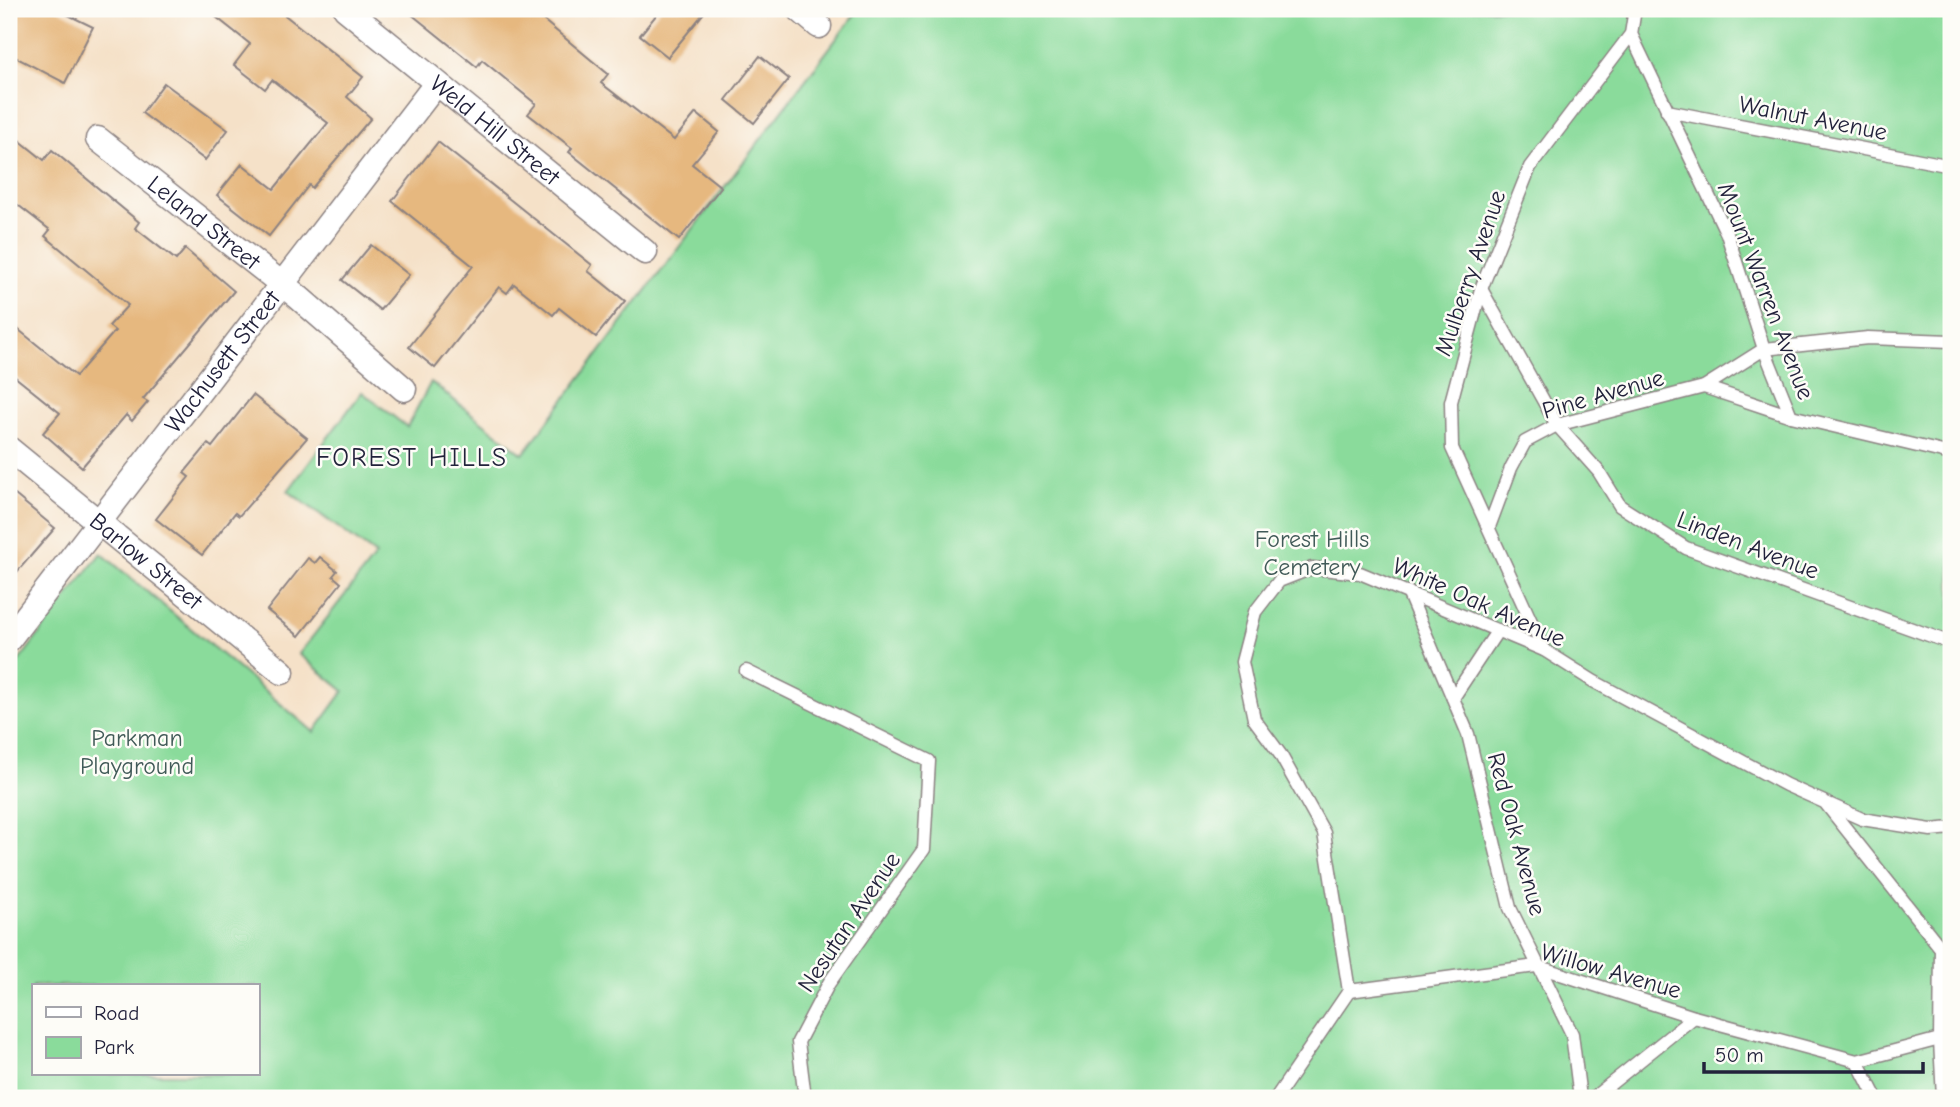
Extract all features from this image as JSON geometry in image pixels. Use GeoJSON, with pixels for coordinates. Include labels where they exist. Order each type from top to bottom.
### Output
{"type":"FeatureCollection","features":[{"type":"Feature","properties":{"kind":"street","name":"Weld Hill Street"},"geometry":{"type":"LineString","coordinates":[[346,9],[645,252]]}},
{"type":"Feature","properties":{"kind":"street"},"geometry":{"type":"LineString","coordinates":[[799,9],[819,26]]}},
{"type":"Feature","properties":{"kind":"street","name":"Wachusett Street"},"geometry":{"type":"LineString","coordinates":[[9,639],[436,83]]}},
{"type":"Feature","properties":{"kind":"street","name":"Leland Street"},"geometry":{"type":"LineString","coordinates":[[98,139],[281,284],[404,389]]}},
{"type":"Feature","properties":{"kind":"street","name":"Barlow Street"},"geometry":{"type":"LineString","coordinates":[[9,449],[282,672]]}},
{"type":"Feature","properties":{"kind":"lane","name":"Mulberry Avenue"},"geometry":{"type":"LineString","coordinates":[[1545,650],[1452,448],[1451,402],[1481,289],[1530,167],[1631,34],[1635,9]]}},
{"type":"Feature","properties":{"kind":"lane","name":"Mount Warren Avenue"},"geometry":{"type":"LineString","coordinates":[[1631,34],[1727,234],[1764,349],[1791,416],[1951,454]]}},
{"type":"Feature","properties":{"kind":"lane","name":"Walnut Avenue"},"geometry":{"type":"LineString","coordinates":[[1667,111],[1951,166]]}},
{"type":"Feature","properties":{"kind":"lane","name":"Linden Avenue"},"geometry":{"type":"LineString","coordinates":[[1481,289],[1557,425],[1599,472],[1620,506],[1686,548],[1951,643]]}},
{"type":"Feature","properties":{"kind":"lane"},"geometry":{"type":"LineString","coordinates":[[1764,349],[1868,338],[1951,341]]}},
{"type":"Feature","properties":{"kind":"lane","name":"Pine Avenue"},"geometry":{"type":"LineString","coordinates":[[1489,527],[1511,468],[1525,442],[1557,425],[1704,387],[1764,349]]}},
{"type":"Feature","properties":{"kind":"lane","name":"Pine Avenue"},"geometry":{"type":"LineString","coordinates":[[1704,387],[1791,416]]}},
{"type":"Feature","properties":{"kind":"lane","name":"White Oak Avenue"},"geometry":{"type":"LineString","coordinates":[[1349,991],[1324,833],[1280,754],[1254,719],[1242,662],[1255,612],[1279,581],[1312,568],[1360,573],[1545,650],[1593,681],[1786,785],[1863,819],[1931,830],[1951,828]]}},
{"type":"Feature","properties":{"kind":"lane","name":"Red Oak Avenue"},"geometry":{"type":"LineString","coordinates":[[1408,592],[1468,734],[1510,908],[1536,965],[1573,1034],[1580,1098]]}},
{"type":"Feature","properties":{"kind":"lane"},"geometry":{"type":"LineString","coordinates":[[1453,698],[1498,631]]}},
{"type":"Feature","properties":{"kind":"lane","name":"Nesutan Avenue"},"geometry":{"type":"LineString","coordinates":[[746,671],[929,761],[924,849],[830,983],[798,1042],[805,1098]]}},
{"type":"Feature","properties":{"kind":"lane","name":"White Oak Avenue"},"geometry":{"type":"LineString","coordinates":[[1825,802],[1951,961]]}},
{"type":"Feature","properties":{"kind":"lane"},"geometry":{"type":"LineString","coordinates":[[1941,948],[1945,1039],[1943,1098]]}},
{"type":"Feature","properties":{"kind":"lane","name":"Willow Avenue"},"geometry":{"type":"LineString","coordinates":[[1349,991],[1536,965],[1694,1017],[1857,1061],[1945,1039]]}},
{"type":"Feature","properties":{"kind":"lane"},"geometry":{"type":"LineString","coordinates":[[1276,1098],[1349,991]]}},
{"type":"Feature","properties":{"kind":"lane"},"geometry":{"type":"LineString","coordinates":[[1593,1098],[1694,1017]]}},
{"type":"Feature","properties":{"kind":"lane"},"geometry":{"type":"LineString","coordinates":[[1857,1061],[1876,1098]]}},
{"type":"Feature","properties":{"kind":"green space","name":"Forest Hills Cemetery"},"geometry":{"type":"Polygon","coordinates":[[[859,9],[1951,9],[1951,1098],[9,1098],[9,674],[101,553],[314,732],[344,691],[299,654],[376,555],[288,491],[362,392],[407,427],[431,382],[523,454],[859,9]]]}},
{"type":"Feature","properties":{"kind":"building"},"geometry":{"type":"Polygon","coordinates":[[[9,9],[56,9],[93,27],[65,83],[9,54],[9,9]]]}},
{"type":"Feature","properties":{"kind":"building"},"geometry":{"type":"Polygon","coordinates":[[[206,9],[277,9],[363,77],[347,97],[371,118],[312,188],[309,185],[269,236],[217,195],[242,164],[274,189],[328,123],[272,80],[265,89],[234,65],[250,44],[206,9]]]}},
{"type":"Feature","properties":{"kind":"building"},"geometry":{"type":"Polygon","coordinates":[[[405,9],[530,9],[608,74],[601,83],[674,140],[696,113],[719,132],[692,164],[721,187],[679,240],[569,152],[572,148],[528,114],[536,104],[482,60],[477,67],[405,9]]]}},
{"type":"Feature","properties":{"kind":"building"},"geometry":{"type":"Polygon","coordinates":[[[661,9],[707,9],[668,57],[640,35],[661,9]]]}},
{"type":"Feature","properties":{"kind":"building"},"geometry":{"type":"Polygon","coordinates":[[[760,56],[789,79],[754,123],[726,100],[760,56]]]}},
{"type":"Feature","properties":{"kind":"building"},"geometry":{"type":"Polygon","coordinates":[[[164,83],[228,130],[205,160],[142,113],[164,83]]]}},
{"type":"Feature","properties":{"kind":"building"},"geometry":{"type":"Polygon","coordinates":[[[9,132],[44,160],[52,150],[139,222],[135,228],[176,260],[185,249],[234,291],[143,399],[148,402],[132,421],[126,415],[82,467],[43,433],[60,413],[9,372],[9,322],[76,376],[115,331],[109,326],[128,305],[45,236],[50,230],[9,198],[9,132]]]}},
{"type":"Feature","properties":{"kind":"building"},"geometry":{"type":"Polygon","coordinates":[[[438,142],[592,265],[588,271],[625,301],[596,337],[559,308],[553,315],[514,284],[507,293],[499,287],[435,368],[409,347],[473,266],[392,201],[438,142]]]}},
{"type":"Feature","properties":{"kind":"building"},"geometry":{"type":"Polygon","coordinates":[[[371,245],[409,275],[380,310],[342,280],[371,245]]]}},
{"type":"Feature","properties":{"kind":"building"},"geometry":{"type":"Polygon","coordinates":[[[253,395],[307,438],[239,516],[235,513],[202,555],[156,519],[189,477],[184,473],[208,444],[212,447],[253,395]]]}},
{"type":"Feature","properties":{"kind":"building"},"geometry":{"type":"Polygon","coordinates":[[[9,490],[55,528],[9,581],[9,490]]]}},
{"type":"Feature","properties":{"kind":"building"},"geometry":{"type":"Polygon","coordinates":[[[320,557],[337,571],[333,576],[341,583],[299,636],[267,610],[308,558],[315,563],[320,557]]]}},
{"type":"Feature","properties":{"kind":"district","name":"FOREST HILLS"},"geometry":{"type":"Point","coordinates":[412,457]}},
{"type":"Feature","properties":{"kind":"park label","name":"Parkman Playground"},"geometry":{"type":"Point","coordinates":[137,752]}}]}
